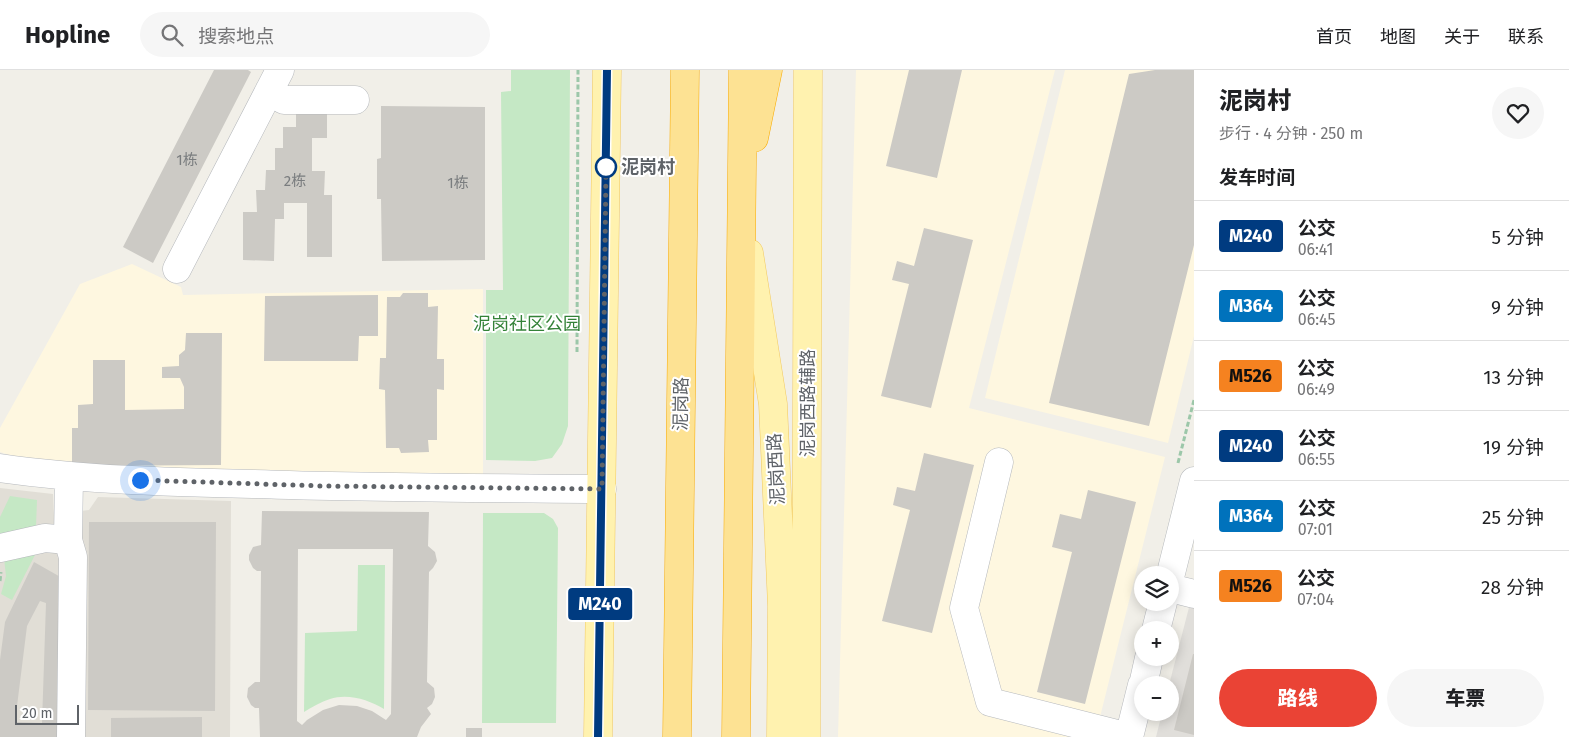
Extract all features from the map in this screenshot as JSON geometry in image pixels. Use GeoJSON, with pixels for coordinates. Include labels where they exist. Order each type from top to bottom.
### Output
{"type":"FeatureCollection","features":[{"type":"Feature","properties":{"kind":"highway","name":"泥岗路"},"geometry":{"type":"LineString","coordinates":[[677,737],[685,70]]}},
{"type":"Feature","properties":{"kind":"highway"},"geometry":{"type":"LineString","coordinates":[[736,737],[743,70]]}},
{"type":"Feature","properties":{"kind":"highway"},"geometry":{"type":"LineString","coordinates":[[741,203],[768,70]]}},
{"type":"Feature","properties":{"kind":"main road"},"geometry":{"type":"LineString","coordinates":[[598,737],[607,70]]}},
{"type":"Feature","properties":{"kind":"main road","name":"泥岗西路辅路"},"geometry":{"type":"LineString","coordinates":[[806,737],[808,70]]}},
{"type":"Feature","properties":{"kind":"main road","name":"泥岗西路"},"geometry":{"type":"LineString","coordinates":[[741,203],[773,404],[782,606],[781,737]]}},
{"type":"Feature","properties":{"kind":"street"},"geometry":{"type":"LineString","coordinates":[[275,80],[284,100],[355,100]]}},
{"type":"Feature","properties":{"kind":"street"},"geometry":{"type":"LineString","coordinates":[[178,269],[275,80]]}},
{"type":"Feature","properties":{"kind":"street"},"geometry":{"type":"LineString","coordinates":[[999,462],[964,608],[990,702],[1129,737],[1134,717]]}},
{"type":"Feature","properties":{"kind":"street"},"geometry":{"type":"LineString","coordinates":[[0,468],[69,477],[175,482],[323,486],[602,489]]}},
{"type":"Feature","properties":{"kind":"street"},"geometry":{"type":"LineString","coordinates":[[69,477],[68,540],[73,557],[71,737]]}},
{"type":"Feature","properties":{"kind":"street"},"geometry":{"type":"LineString","coordinates":[[1173,566],[1194,481]]}},
{"type":"Feature","properties":{"kind":"street"},"geometry":{"type":"LineString","coordinates":[[0,548],[45,538],[68,540]]}},
{"type":"Feature","properties":{"kind":"street"},"geometry":{"type":"LineString","coordinates":[[1179,590],[1194,594]]}},
{"type":"Feature","properties":{"kind":"path"},"geometry":{"type":"LineString","coordinates":[[577,362],[578,70]]}},
{"type":"Feature","properties":{"kind":"shaded area"},"geometry":{"type":"Polygon","coordinates":[[[856,70],[1055,70],[969,408],[1165,457],[1138,566],[1134,566],[1134,581],[1095,737],[838,737],[856,70]]]}},
{"type":"Feature","properties":{"kind":"shaded area"},"geometry":{"type":"Polygon","coordinates":[[[1065,70],[1194,70],[1194,336],[1168,443],[985,398],[1065,70]]]}},
{"type":"Feature","properties":{"kind":"shaded area"},"geometry":{"type":"Polygon","coordinates":[[[132,264],[181,287],[183,295],[483,289],[483,477],[92,470],[35,463],[0,452],[0,428],[80,284],[132,264]]]}},
{"type":"Feature","properties":{"kind":"shaded area"},"geometry":{"type":"Polygon","coordinates":[[[0,488],[53,494],[54,514],[89,510],[98,497],[231,501],[230,737],[0,737],[0,488]]]}},
{"type":"Feature","properties":{"kind":"shaded area"},"geometry":{"type":"Polygon","coordinates":[[[1194,588],[1194,737],[1156,737],[1160,721],[1179,721],[1179,676],[1171,676],[1174,666],[1179,666],[1179,646],[1194,588]]]}},
{"type":"Feature","properties":{"kind":"green space","name":"泥岗社区公园"},"geometry":{"type":"Polygon","coordinates":[[[511,70],[570,70],[568,426],[562,444],[552,458],[535,461],[486,460],[486,290],[503,290],[501,92],[511,91],[511,70]]]}},
{"type":"Feature","properties":{"kind":"green space"},"geometry":{"type":"Polygon","coordinates":[[[10,496],[37,500],[36,527],[0,536],[0,517],[10,496]]]}},
{"type":"Feature","properties":{"kind":"green space"},"geometry":{"type":"Polygon","coordinates":[[[483,513],[544,513],[553,519],[558,528],[556,723],[482,723],[483,513]]]}},
{"type":"Feature","properties":{"kind":"green space"},"geometry":{"type":"Polygon","coordinates":[[[37,551],[12,600],[1,594],[6,576],[4,558],[37,551]]]}},
{"type":"Feature","properties":{"kind":"green space"},"geometry":{"type":"Polygon","coordinates":[[[358,565],[385,565],[384,709],[365,700],[337,697],[304,712],[305,633],[357,631],[358,565]]]}},
{"type":"Feature","properties":{"kind":"building"},"geometry":{"type":"Polygon","coordinates":[[[214,70],[248,70],[251,72],[153,263],[123,247],[214,70]]]}},
{"type":"Feature","properties":{"kind":"building"},"geometry":{"type":"Polygon","coordinates":[[[909,70],[962,70],[937,178],[886,166],[909,70]]]}},
{"type":"Feature","properties":{"kind":"building"},"geometry":{"type":"Polygon","coordinates":[[[1155,70],[1194,70],[1194,245],[1149,426],[1049,403],[1129,74],[1155,70]]]}},
{"type":"Feature","properties":{"kind":"building"},"geometry":{"type":"Polygon","coordinates":[[[296,106],[327,106],[327,138],[312,138],[312,171],[325,171],[324,195],[332,195],[332,257],[307,257],[307,203],[284,203],[284,219],[275,219],[274,261],[243,260],[243,212],[257,212],[256,190],[265,190],[266,170],[275,170],[275,148],[283,148],[283,127],[296,127],[296,106]]]}},
{"type":"Feature","properties":{"kind":"building"},"geometry":{"type":"Polygon","coordinates":[[[381,106],[485,107],[485,260],[382,261],[381,199],[377,199],[377,159],[381,158],[381,106]]]}},
{"type":"Feature","properties":{"kind":"building"},"geometry":{"type":"Polygon","coordinates":[[[924,228],[973,240],[931,408],[881,396],[909,284],[892,280],[897,261],[914,266],[924,228]]]}},
{"type":"Feature","properties":{"kind":"building"},"geometry":{"type":"Polygon","coordinates":[[[403,293],[428,293],[428,307],[438,306],[437,359],[444,359],[444,390],[437,389],[437,440],[428,440],[429,452],[401,453],[399,448],[386,448],[385,390],[379,389],[380,358],[386,358],[387,297],[400,297],[403,293]]]}},
{"type":"Feature","properties":{"kind":"building"},"geometry":{"type":"Polygon","coordinates":[[[378,295],[378,336],[359,336],[358,361],[264,361],[265,296],[378,295]]]}},
{"type":"Feature","properties":{"kind":"building"},"geometry":{"type":"Polygon","coordinates":[[[186,333],[222,333],[221,465],[72,466],[72,428],[78,428],[78,405],[93,404],[93,360],[125,360],[125,410],[184,409],[184,387],[180,378],[162,378],[162,367],[179,366],[179,355],[185,350],[186,333]]]}},
{"type":"Feature","properties":{"kind":"building"},"geometry":{"type":"Polygon","coordinates":[[[924,453],[974,465],[932,633],[882,621],[910,510],[893,505],[897,487],[915,491],[924,453]]]}},
{"type":"Feature","properties":{"kind":"building"},"geometry":{"type":"Polygon","coordinates":[[[1088,490],[1136,502],[1085,704],[1037,692],[1072,552],[1052,547],[1060,514],[1081,519],[1088,490]]]}},
{"type":"Feature","properties":{"kind":"building"},"geometry":{"type":"Polygon","coordinates":[[[262,511],[429,512],[428,546],[435,552],[437,561],[429,572],[427,682],[434,688],[435,697],[432,704],[427,708],[431,714],[421,727],[417,737],[260,737],[259,708],[251,705],[247,697],[248,688],[255,682],[260,682],[261,571],[253,568],[249,555],[253,547],[261,545],[262,511]],[[298,549],[297,721],[302,725],[323,710],[339,705],[357,706],[372,711],[386,720],[391,714],[393,549],[298,549]]]}},
{"type":"Feature","properties":{"kind":"building"},"geometry":{"type":"Polygon","coordinates":[[[89,522],[216,522],[215,711],[88,710],[89,522]]]}},
{"type":"Feature","properties":{"kind":"building"},"geometry":{"type":"Polygon","coordinates":[[[34,562],[64,579],[62,737],[0,737],[0,660],[5,622],[34,562]],[[40,601],[27,626],[15,722],[42,723],[46,603],[40,601]]]}},
{"type":"Feature","properties":{"kind":"building"},"geometry":{"type":"Polygon","coordinates":[[[1194,654],[1194,735],[1174,730],[1176,721],[1179,721],[1179,710],[1194,654]]]}},
{"type":"Feature","properties":{"kind":"building"},"geometry":{"type":"Polygon","coordinates":[[[202,717],[202,737],[111,737],[111,718],[202,717]]]}},
{"type":"Feature","properties":{"kind":"building"},"geometry":{"type":"Polygon","coordinates":[[[466,728],[482,728],[482,737],[466,737],[466,728]]]}},
{"type":"Feature","properties":{"kind":"bus line","name":"M240"},"geometry":{"type":"LineString","coordinates":[[598,737],[607,70]]}},
{"type":"Feature","properties":{"kind":"place","name":"泥岗村"},"geometry":{"type":"Point","coordinates":[606,167]}},
{"type":"Feature","properties":{"kind":"route"},"geometry":{"type":"LineString","coordinates":[[140,480],[323,486],[602,489],[606,167]]}}]}
